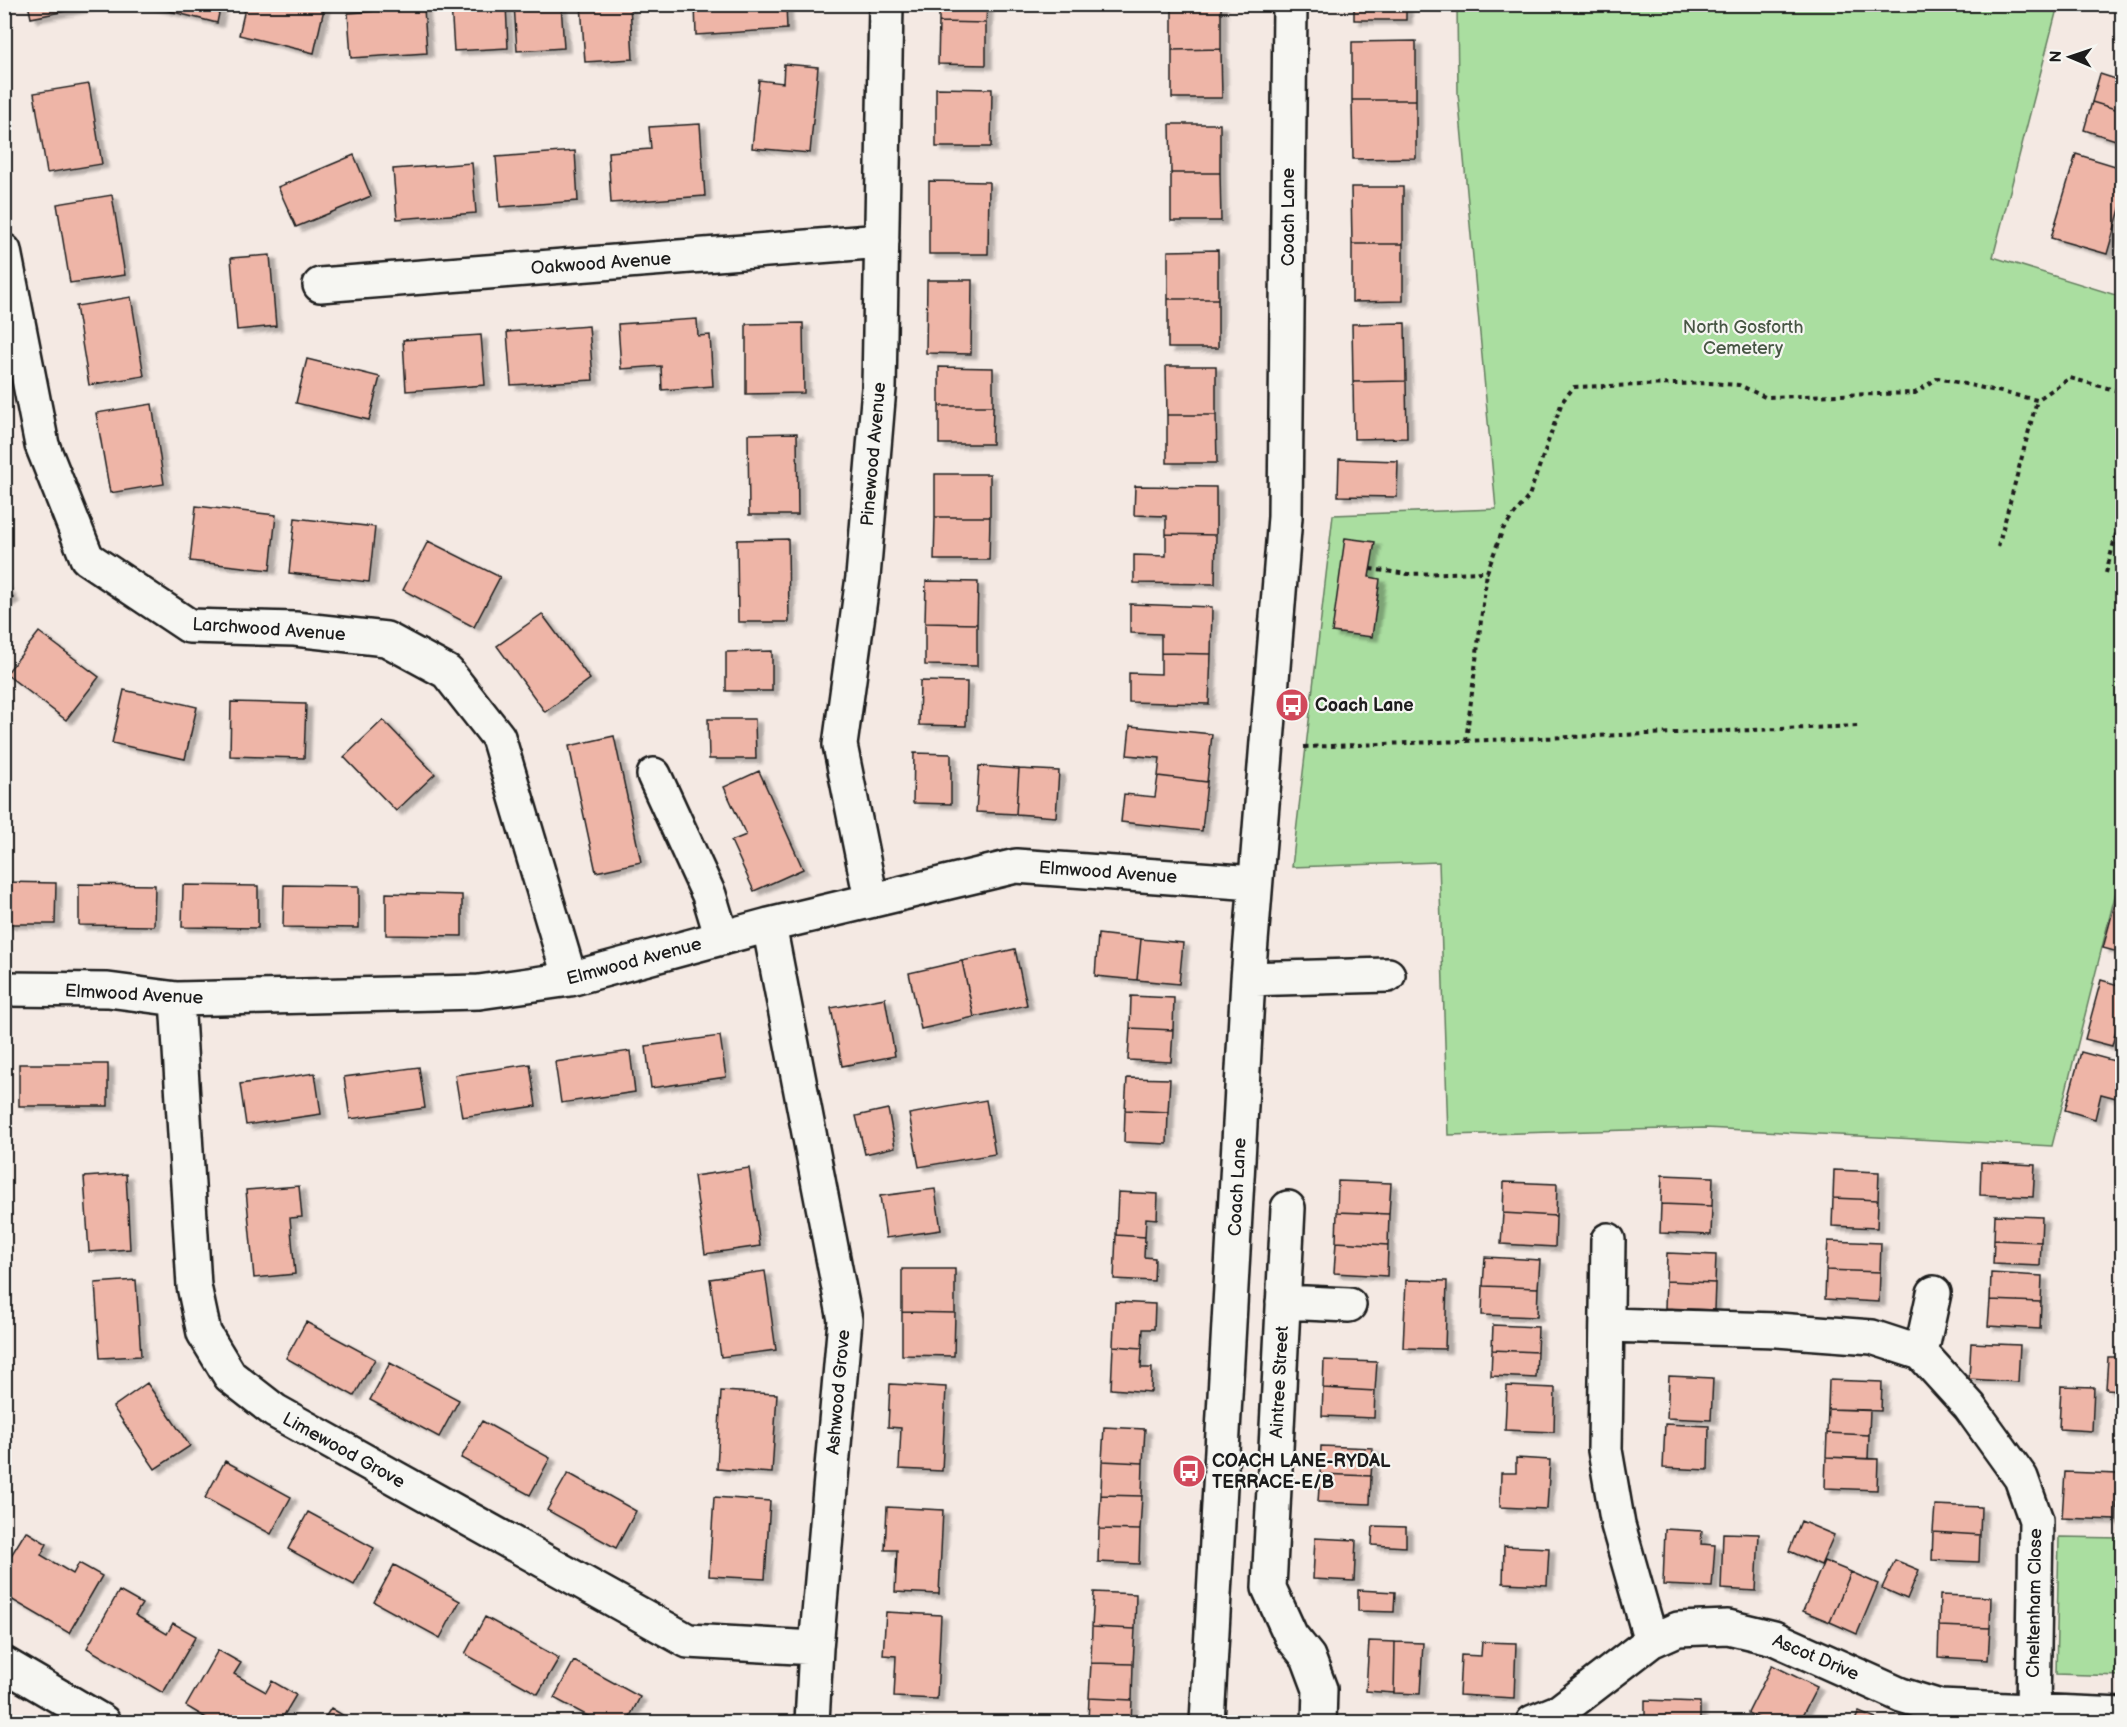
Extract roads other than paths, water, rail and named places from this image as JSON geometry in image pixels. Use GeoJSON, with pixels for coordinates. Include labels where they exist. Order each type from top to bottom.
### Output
{"type":"FeatureCollection","features":[{"type":"Feature","properties":{"kind":"street","name":"Pinewood Avenue"},"geometry":{"type":"LineString","coordinates":[[871,899],[840,745],[863,577],[879,388],[886,4]]}},
{"type":"Feature","properties":{"kind":"street","name":"Coach Lane"},"geometry":{"type":"LineString","coordinates":[[1207,1722],[1248,979],[1286,517],[1290,4]]}},
{"type":"Feature","properties":{"kind":"street","name":"Oakwood Avenue"},"geometry":{"type":"LineString","coordinates":[[320,285],[882,241]]}},
{"type":"Feature","properties":{"kind":"street","name":"Larchwood Avenue"},"geometry":{"type":"LineString","coordinates":[[4,251],[42,445],[87,558],[189,626],[295,629],[386,639],[447,672],[498,737],[570,979]]}},
{"type":"Feature","properties":{"kind":"street"},"geometry":{"type":"LineString","coordinates":[[654,775],[709,894],[722,938]]}},
{"type":"Feature","properties":{"kind":"street","name":"Elmwood Avenue"},"geometry":{"type":"LineString","coordinates":[[4,988],[108,990],[177,999],[479,992],[570,979],[871,899],[1016,866],[1255,883]]}},
{"type":"Feature","properties":{"kind":"street","name":"Ashwood Grove"},"geometry":{"type":"LineString","coordinates":[[769,925],[845,1320],[816,1648],[812,1722]]}},
{"type":"Feature","properties":{"kind":"street"},"geometry":{"type":"LineString","coordinates":[[1248,979],[1388,975]]}},
{"type":"Feature","properties":{"kind":"street","name":"Limewood Grove"},"geometry":{"type":"LineString","coordinates":[[177,999],[194,1286],[204,1333],[230,1376],[275,1411],[688,1641],[816,1648]]}},
{"type":"Feature","properties":{"kind":"street","name":"Aintree Street"},"geometry":{"type":"LineString","coordinates":[[1288,1208],[1269,1588],[1291,1636],[1308,1657],[1320,1689],[1319,1722]]}},
{"type":"Feature","properties":{"kind":"street"},"geometry":{"type":"LineString","coordinates":[[1608,1240],[1605,1450],[1618,1525],[1651,1641]]}},
{"type":"Feature","properties":{"kind":"street"},"geometry":{"type":"LineString","coordinates":[[1921,1353],[1934,1293]]}},
{"type":"Feature","properties":{"kind":"street"},"geometry":{"type":"LineString","coordinates":[[1283,1302],[1349,1305]]}},
{"type":"Feature","properties":{"kind":"street","name":"Cheltenham Close"},"geometry":{"type":"LineString","coordinates":[[1607,1325],[1777,1330],[1872,1336],[1921,1353],[1970,1407],[2021,1478],[2036,1520],[2033,1711]]}},
{"type":"Feature","properties":{"kind":"street","name":"Ascot Drive"},"geometry":{"type":"LineString","coordinates":[[1553,1718],[1651,1641],[1678,1629],[1728,1627],[1774,1638],[1940,1714],[2033,1711],[2122,1715]]}},
{"type":"Feature","properties":{"kind":"street"},"geometry":{"type":"LineString","coordinates":[[4,1664],[103,1722]]}},
{"type":"Feature","properties":{"kind":"place","name":"Coach Lane"},"geometry":{"type":"Point","coordinates":[1292,705]}},
{"type":"Feature","properties":{"kind":"place","name":"COACH LANE-RYDAL TERRACE-E/B"},"geometry":{"type":"Point","coordinates":[1189,1471]}},
{"type":"Feature","properties":{"kind":"park label","name":"North Gosforth Cemetery"},"geometry":{"type":"Point","coordinates":[1743,337]}}]}
